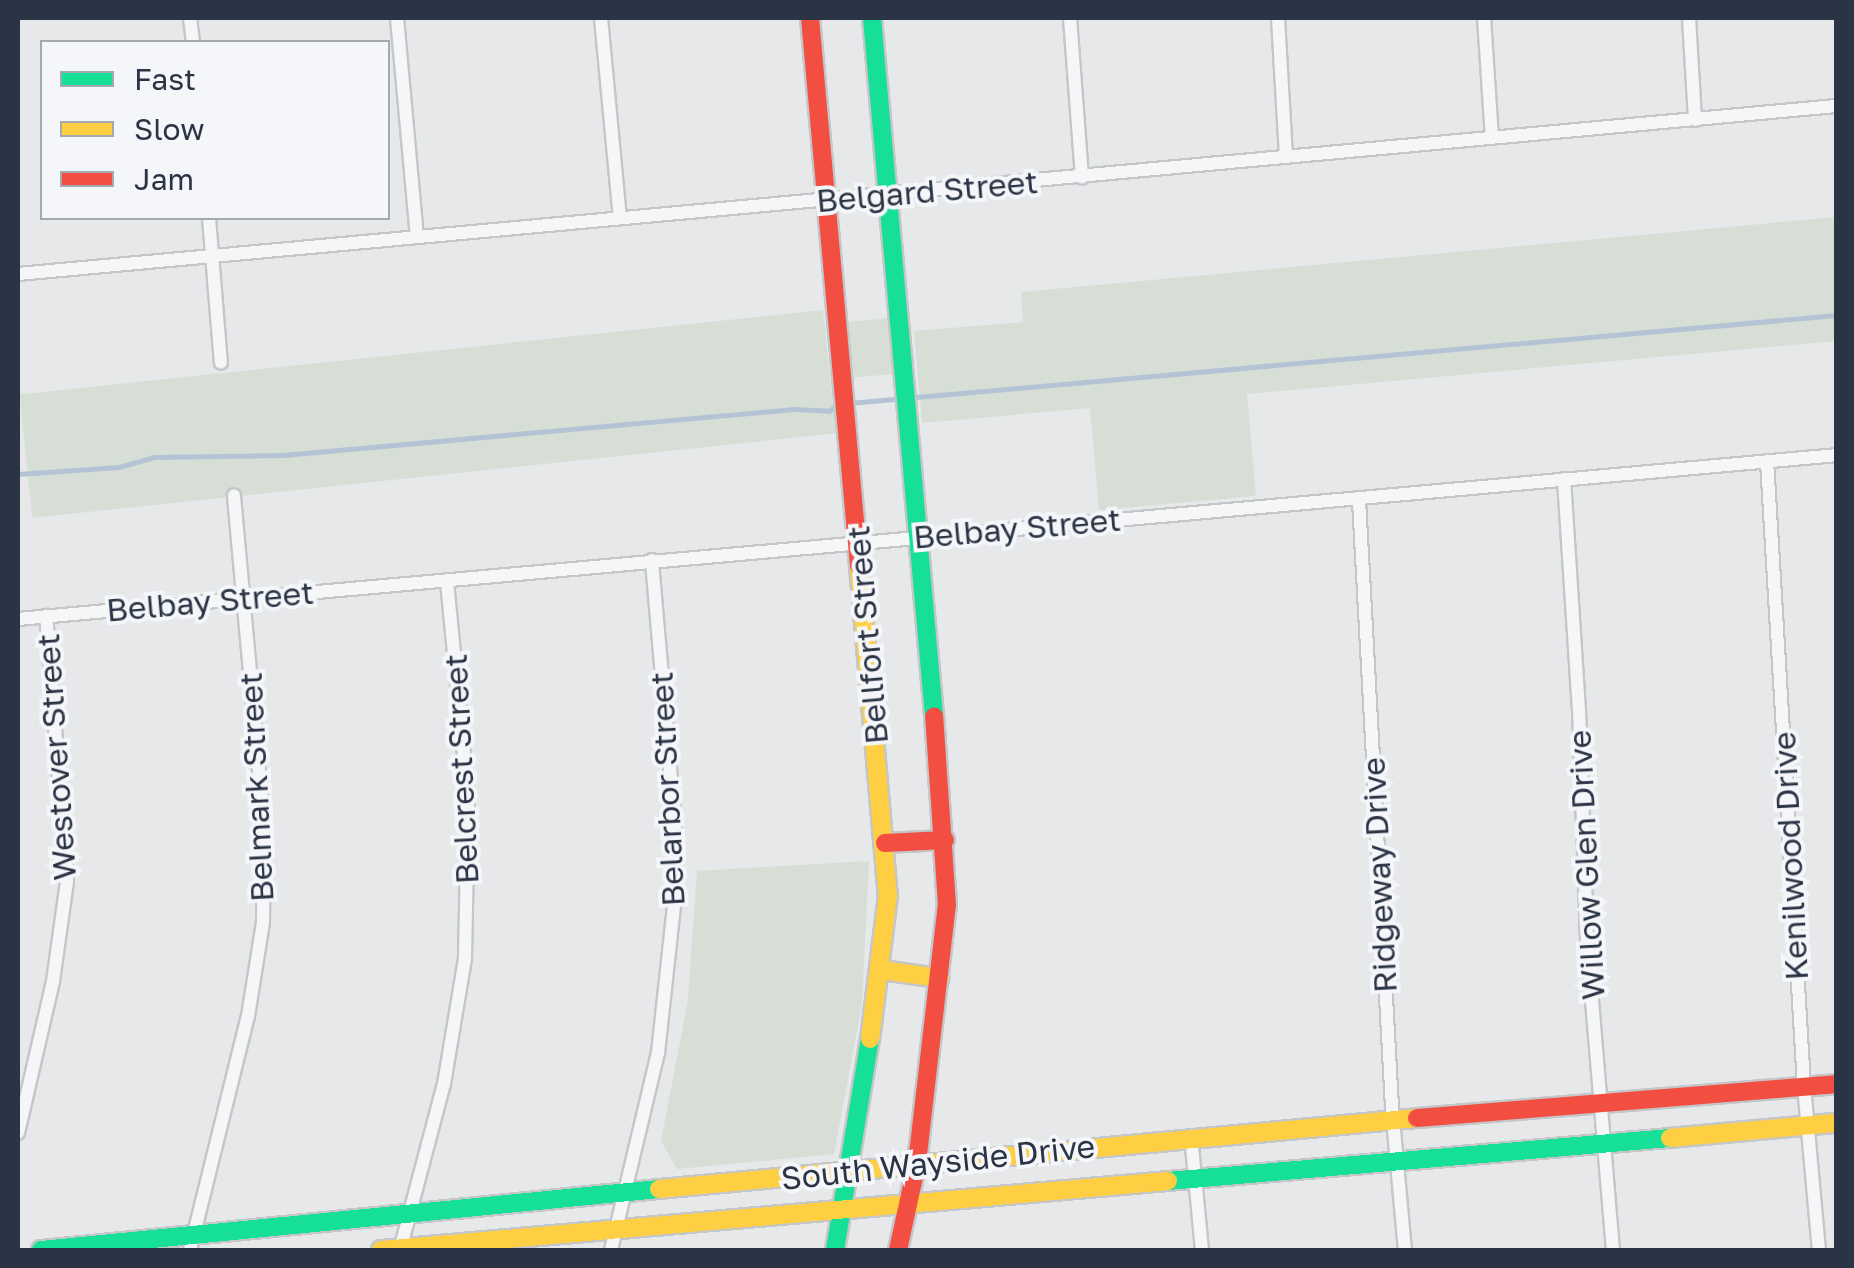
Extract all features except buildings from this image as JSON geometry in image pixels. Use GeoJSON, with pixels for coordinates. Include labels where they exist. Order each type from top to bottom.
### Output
{"type":"FeatureCollection","features":[{"type":"Feature","properties":{"kind":"street"},"geometry":{"type":"LineString","coordinates":[[397,18],[417,236]]}},
{"type":"Feature","properties":{"kind":"street"},"geometry":{"type":"LineString","coordinates":[[601,18],[620,218]]}},
{"type":"Feature","properties":{"kind":"street","name":"Bellfort Street"},"geometry":{"type":"LineString","coordinates":[[810,18],[888,895],[882,970],[835,1250]]}},
{"type":"Feature","properties":{"kind":"street","name":"Bellfort Street"},"geometry":{"type":"LineString","coordinates":[[872,18],[945,840],[947,905],[916,1164],[898,1250]]}},
{"type":"Feature","properties":{"kind":"street"},"geometry":{"type":"LineString","coordinates":[[1070,18],[1082,178]]}},
{"type":"Feature","properties":{"kind":"street"},"geometry":{"type":"LineString","coordinates":[[1278,18],[1286,156]]}},
{"type":"Feature","properties":{"kind":"street"},"geometry":{"type":"LineString","coordinates":[[1484,18],[1492,137]]}},
{"type":"Feature","properties":{"kind":"street"},"geometry":{"type":"LineString","coordinates":[[1690,18],[1695,120]]}},
{"type":"Feature","properties":{"kind":"street","name":"Belgard Street"},"geometry":{"type":"LineString","coordinates":[[18,274],[1836,106]]}},
{"type":"Feature","properties":{"kind":"street"},"geometry":{"type":"LineString","coordinates":[[209,220],[221,363]]}},
{"type":"Feature","properties":{"kind":"street","name":"Belbay Street"},"geometry":{"type":"LineString","coordinates":[[18,619],[858,540],[1359,500],[1836,455]]}},
{"type":"Feature","properties":{"kind":"street","name":"Kenilwood Drive"},"geometry":{"type":"LineString","coordinates":[[1767,461],[1804,1086],[1818,1250]]}},
{"type":"Feature","properties":{"kind":"street","name":"Willow Glen Drive"},"geometry":{"type":"LineString","coordinates":[[1564,479],[1599,1102],[1613,1250]]}},
{"type":"Feature","properties":{"kind":"street","name":"Belmark Street"},"geometry":{"type":"LineString","coordinates":[[192,1243],[248,1016],[264,922],[264,826],[234,495]]}},
{"type":"Feature","properties":{"kind":"street","name":"Ridgeway Drive"},"geometry":{"type":"LineString","coordinates":[[1359,500],[1393,1120],[1405,1250]]}},
{"type":"Feature","properties":{"kind":"street","name":"Belarbor Street"},"geometry":{"type":"LineString","coordinates":[[610,1250],[627,1192],[666,1006],[676,888],[676,825],[652,560]]}},
{"type":"Feature","properties":{"kind":"street","name":"Belcrest Street"},"geometry":{"type":"LineString","coordinates":[[401,1250],[456,1024],[469,898],[468,796],[447,580]]}},
{"type":"Feature","properties":{"kind":"street","name":"Westover Street"},"geometry":{"type":"LineString","coordinates":[[18,1133],[53,981],[67,881],[46,616]]}},
{"type":"Feature","properties":{"kind":"street"},"geometry":{"type":"LineString","coordinates":[[885,843],[945,840]]}},
{"type":"Feature","properties":{"kind":"street"},"geometry":{"type":"LineString","coordinates":[[882,970],[939,978]]}},
{"type":"Feature","properties":{"kind":"street","name":"South Wayside Drive"},"geometry":{"type":"LineString","coordinates":[[41,1250],[192,1243],[411,1212],[1190,1136],[1836,1084]]}},
{"type":"Feature","properties":{"kind":"street","name":"South Wayside Drive"},"geometry":{"type":"LineString","coordinates":[[380,1250],[1836,1123]]}},
{"type":"Feature","properties":{"kind":"street"},"geometry":{"type":"LineString","coordinates":[[1190,1136],[1202,1250]]}},
{"type":"Feature","properties":{"kind":"shaded area"},"geometry":{"type":"Polygon","coordinates":[[[1836,217],[1836,341],[1247,394],[1256,496],[1099,510],[1090,408],[922,423],[914,331],[1023,322],[1021,292],[1836,217]]]}},
{"type":"Feature","properties":{"kind":"shaded area"},"geometry":{"type":"Polygon","coordinates":[[[823,310],[836,433],[32,518],[19,394],[823,310]]]}},
{"type":"Feature","properties":{"kind":"shaded area"},"geometry":{"type":"Polygon","coordinates":[[[891,318],[896,374],[851,378],[846,322],[891,318]]]}},
{"type":"Feature","properties":{"kind":"shaded area"},"geometry":{"type":"Polygon","coordinates":[[[869,861],[862,1004],[834,1154],[677,1169],[661,1141],[688,1000],[697,871],[869,861]]]}},
{"type":"Feature","properties":{"kind":"waterway"},"geometry":{"type":"LineString","coordinates":[[849,403],[1836,315]]}},
{"type":"Feature","properties":{"kind":"waterway"},"geometry":{"type":"LineString","coordinates":[[18,474],[119,467],[154,457],[283,455],[794,409],[829,411],[838,404]]}},
{"type":"Feature","properties":{"kind":"traffic: fast"},"geometry":{"type":"LineString","coordinates":[[872,18],[934,716]]}},
{"type":"Feature","properties":{"kind":"traffic: fast"},"geometry":{"type":"LineString","coordinates":[[835,1250],[870,1039]]}},
{"type":"Feature","properties":{"kind":"traffic: fast"},"geometry":{"type":"LineString","coordinates":[[1168,1181],[1670,1138]]}},
{"type":"Feature","properties":{"kind":"traffic: fast"},"geometry":{"type":"LineString","coordinates":[[41,1250],[659,1189]]}},
{"type":"Feature","properties":{"kind":"traffic: slow"},"geometry":{"type":"LineString","coordinates":[[859,566],[888,895],[870,1039]]}},
{"type":"Feature","properties":{"kind":"traffic: slow"},"geometry":{"type":"LineString","coordinates":[[882,970],[939,978]]}},
{"type":"Feature","properties":{"kind":"traffic: slow"},"geometry":{"type":"LineString","coordinates":[[659,1189],[1417,1118]]}},
{"type":"Feature","properties":{"kind":"traffic: slow"},"geometry":{"type":"LineString","coordinates":[[1670,1138],[1836,1123]]}},
{"type":"Feature","properties":{"kind":"traffic: slow"},"geometry":{"type":"LineString","coordinates":[[381,1250],[1168,1181]]}},
{"type":"Feature","properties":{"kind":"traffic: jam"},"geometry":{"type":"LineString","coordinates":[[810,18],[859,566]]}},
{"type":"Feature","properties":{"kind":"traffic: jam"},"geometry":{"type":"LineString","coordinates":[[898,1250],[917,1163],[947,905],[934,716]]}},
{"type":"Feature","properties":{"kind":"traffic: jam"},"geometry":{"type":"LineString","coordinates":[[885,843],[945,840]]}},
{"type":"Feature","properties":{"kind":"traffic: jam"},"geometry":{"type":"LineString","coordinates":[[1417,1118],[1836,1084]]}}]}
